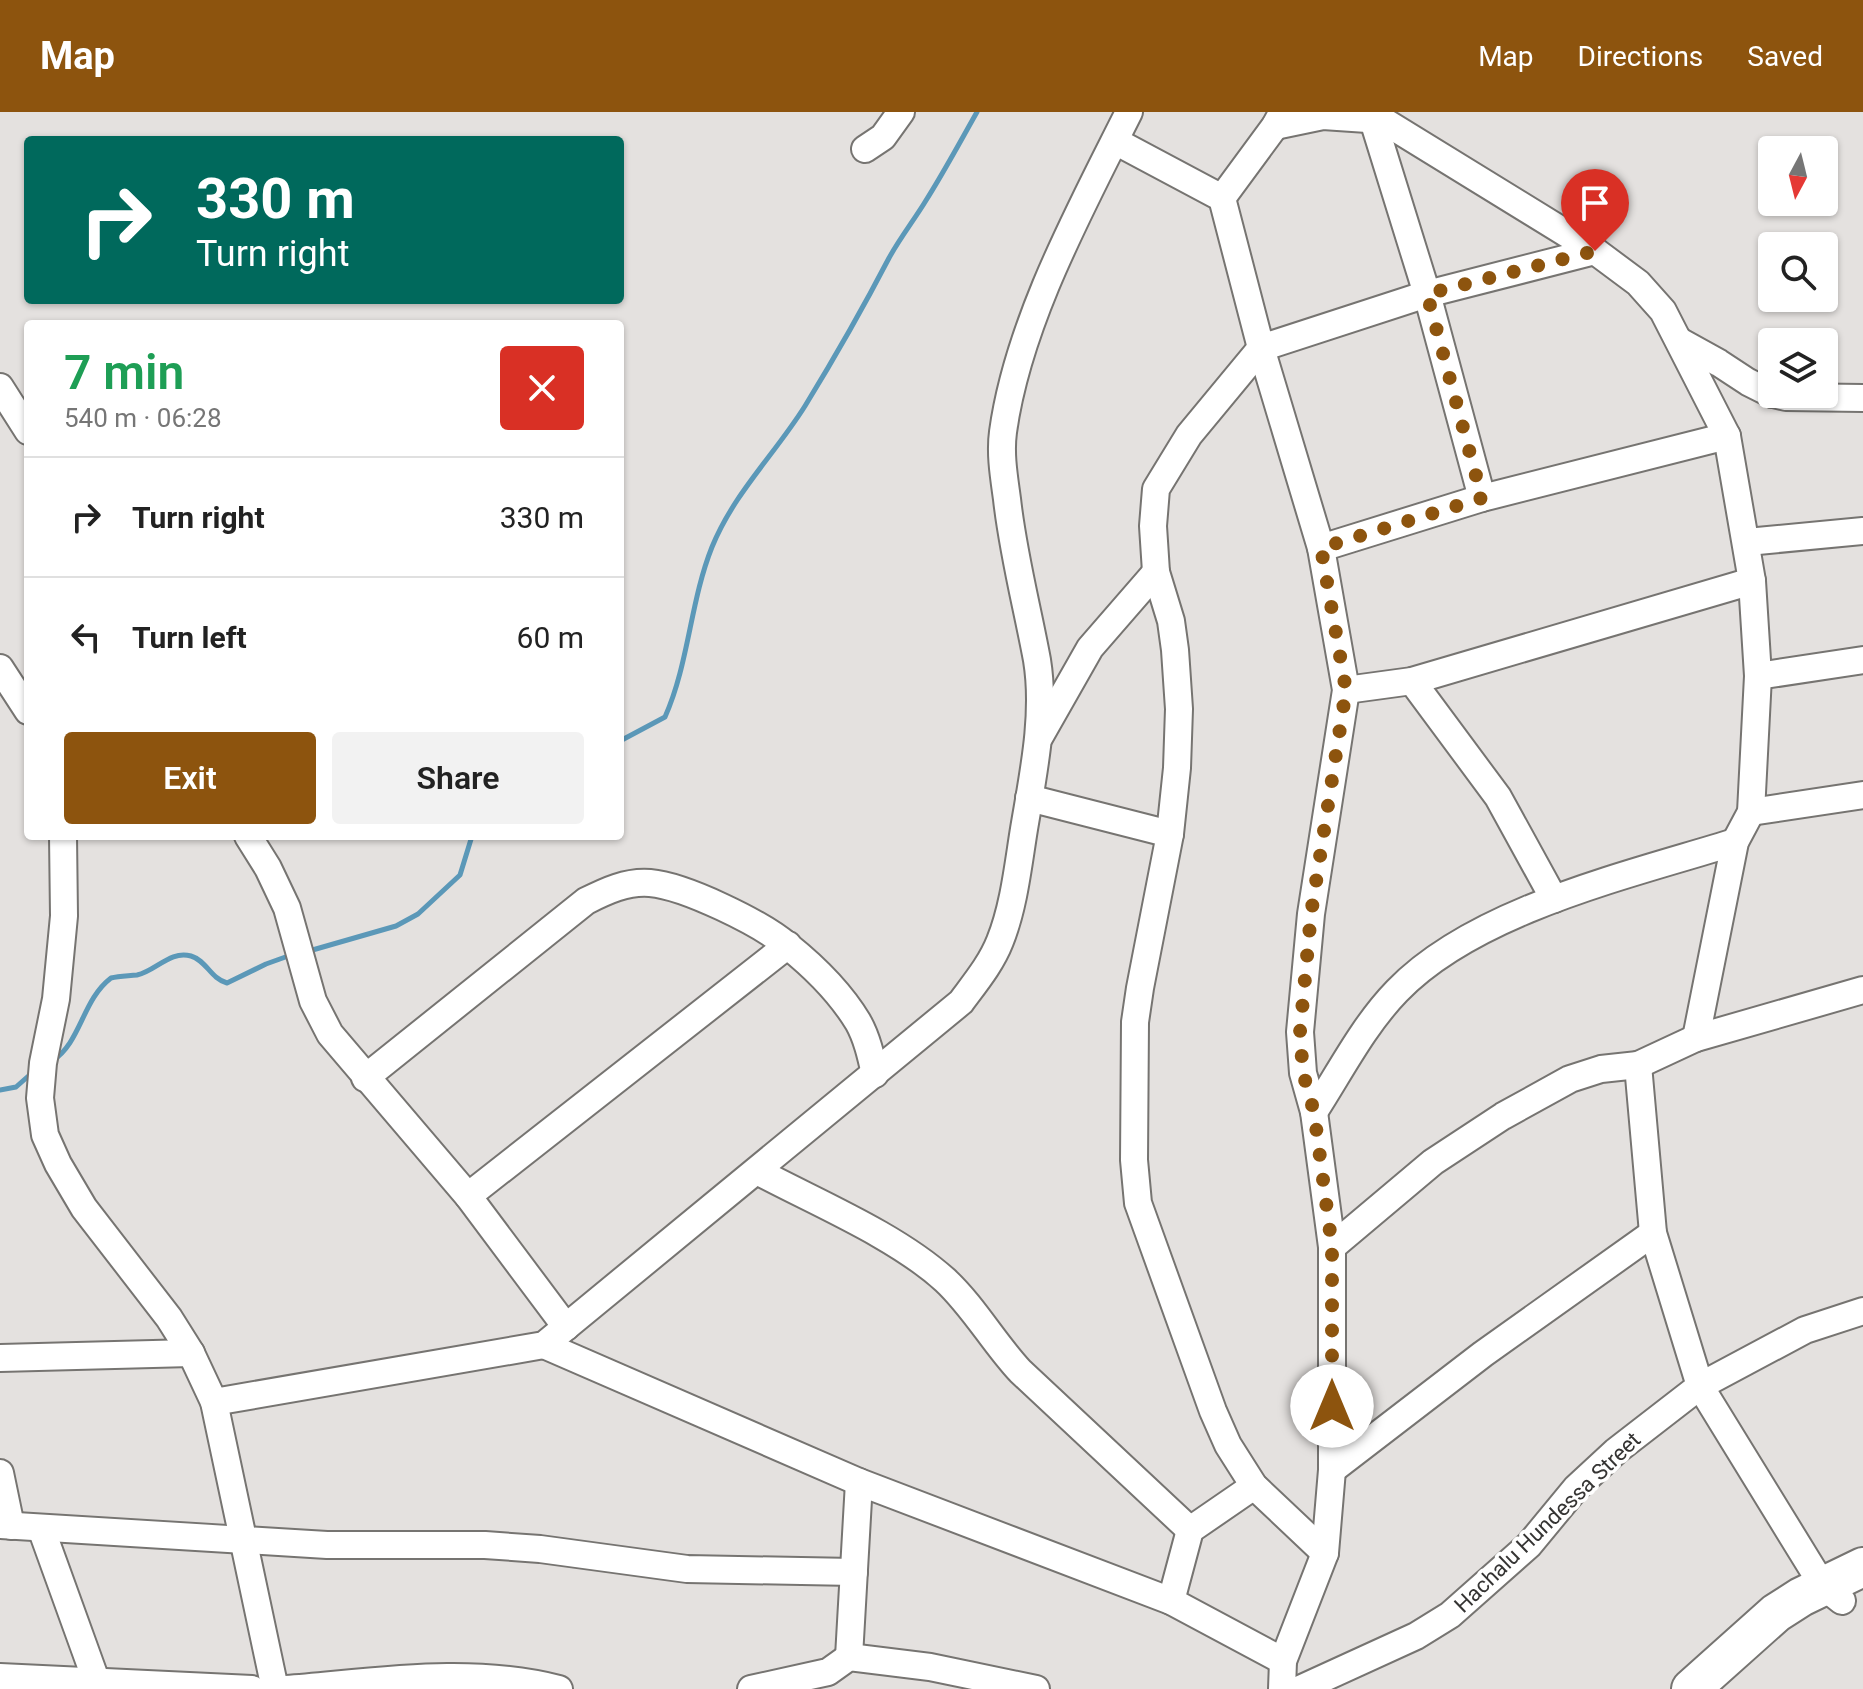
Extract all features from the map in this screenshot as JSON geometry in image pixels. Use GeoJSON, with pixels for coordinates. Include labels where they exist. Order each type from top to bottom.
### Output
{"type":"FeatureCollection","features":[{"type":"Feature","properties":{"kind":"highway"},"geometry":{"type":"LineString","coordinates":[[1723,1689],[1843,1593],[1863,1567]]}},
{"type":"Feature","properties":{"kind":"highway"},"geometry":{"type":"LineString","coordinates":[[1691,1689],[1776,1613],[1843,1593]]}},
{"type":"Feature","properties":{"kind":"street"},"geometry":{"type":"LineString","coordinates":[[865,149],[883,137],[901,112]]}},
{"type":"Feature","properties":{"kind":"street"},"geometry":{"type":"LineString","coordinates":[[214,1402],[544,1345],[961,1002],[984,971],[999,943],[1008,916],[1037,742],[1037,663],[1009,521],[1003,435],[1011,389],[1031,325],[1129,112]]}},
{"type":"Feature","properties":{"kind":"street"},"geometry":{"type":"LineString","coordinates":[[1222,198],[1279,119],[1376,117],[1595,251],[1653,298],[1681,342],[1727,436],[1747,542],[1758,676],[1751,812],[1735,842],[1696,1038]]}},
{"type":"Feature","properties":{"kind":"street"},"geometry":{"type":"LineString","coordinates":[[1376,117],[1482,498]]}},
{"type":"Feature","properties":{"kind":"street"},"geometry":{"type":"LineString","coordinates":[[1115,141],[1222,198],[1261,348],[1321,548],[1346,690],[1311,914],[1300,1032],[1303,1073],[1314,1112],[1332,1247],[1332,1470],[1325,1553],[1283,1661],[1282,1689]]}},
{"type":"Feature","properties":{"kind":"street"},"geometry":{"type":"LineString","coordinates":[[1325,1553],[1254,1486],[1228,1445],[1138,1203],[1134,1160],[1135,1022],[1170,834],[1179,709],[1171,621],[1156,572],[1153,526],[1156,489],[1189,435],[1261,348],[1427,294],[1595,251]]}},
{"type":"Feature","properties":{"kind":"street"},"geometry":{"type":"LineString","coordinates":[[1681,342],[1758,387]]}},
{"type":"Feature","properties":{"kind":"street"},"geometry":{"type":"LineString","coordinates":[[0,387],[24,425]]}},
{"type":"Feature","properties":{"kind":"street"},"geometry":{"type":"LineString","coordinates":[[1838,398],[1863,398]]}},
{"type":"Feature","properties":{"kind":"street"},"geometry":{"type":"LineString","coordinates":[[1321,548],[1482,498],[1727,436]]}},
{"type":"Feature","properties":{"kind":"street"},"geometry":{"type":"LineString","coordinates":[[1747,542],[1863,531]]}},
{"type":"Feature","properties":{"kind":"street"},"geometry":{"type":"LineString","coordinates":[[1037,742],[1090,648],[1156,572]]}},
{"type":"Feature","properties":{"kind":"street"},"geometry":{"type":"LineString","coordinates":[[1346,690],[1412,681],[1752,581]]}},
{"type":"Feature","properties":{"kind":"street"},"geometry":{"type":"LineString","coordinates":[[1758,676],[1863,660]]}},
{"type":"Feature","properties":{"kind":"street"},"geometry":{"type":"LineString","coordinates":[[0,668],[24,705]]}},
{"type":"Feature","properties":{"kind":"street"},"geometry":{"type":"LineString","coordinates":[[1412,681],[1498,797],[1554,899]]}},
{"type":"Feature","properties":{"kind":"street"},"geometry":{"type":"LineString","coordinates":[[1751,812],[1863,795]]}},
{"type":"Feature","properties":{"kind":"street"},"geometry":{"type":"LineString","coordinates":[[1029,798],[1170,834]]}},
{"type":"Feature","properties":{"kind":"street"},"geometry":{"type":"LineString","coordinates":[[63,840],[64,916],[56,999],[43,1063],[40,1098],[45,1135],[84,1208],[169,1318],[191,1353],[214,1402],[275,1689]]}},
{"type":"Feature","properties":{"kind":"street"},"geometry":{"type":"LineString","coordinates":[[250,840],[287,908],[307,984],[320,1018],[365,1078],[468,1196],[566,1327]]}},
{"type":"Feature","properties":{"kind":"street"},"geometry":{"type":"LineString","coordinates":[[1314,1112],[1378,1012],[1399,989],[1447,950],[1554,899],[1735,842]]}},
{"type":"Feature","properties":{"kind":"street"},"geometry":{"type":"LineString","coordinates":[[365,1078],[586,901],[618,887],[649,883],[699,897],[788,945],[842,1000],[859,1024],[875,1074]]}},
{"type":"Feature","properties":{"kind":"street"},"geometry":{"type":"LineString","coordinates":[[468,1196],[788,945]]}},
{"type":"Feature","properties":{"kind":"street"},"geometry":{"type":"LineString","coordinates":[[1332,1247],[1433,1162],[1503,1116],[1570,1079],[1601,1069],[1638,1065],[1696,1038],[1863,990]]}},
{"type":"Feature","properties":{"kind":"street"},"geometry":{"type":"LineString","coordinates":[[1638,1065],[1653,1233],[1700,1386],[1843,1593]]}},
{"type":"Feature","properties":{"kind":"street"},"geometry":{"type":"LineString","coordinates":[[757,1171],[892,1242],[926,1264],[972,1309],[998,1348],[1020,1371],[1190,1530]]}},
{"type":"Feature","properties":{"kind":"street"},"geometry":{"type":"LineString","coordinates":[[1332,1470],[1483,1354],[1653,1233]]}},
{"type":"Feature","properties":{"kind":"street","name":"Hachalu Hundessa Street"},"geometry":{"type":"LineString","coordinates":[[1300,1689],[1404,1642],[1450,1615],[1529,1545],[1576,1488],[1616,1451],[1700,1386],[1805,1330],[1863,1311]]}},
{"type":"Feature","properties":{"kind":"street"},"geometry":{"type":"LineString","coordinates":[[544,1345],[859,1482],[1171,1601],[1283,1661]]}},
{"type":"Feature","properties":{"kind":"street"},"geometry":{"type":"LineString","coordinates":[[0,1358],[191,1353]]}},
{"type":"Feature","properties":{"kind":"street"},"geometry":{"type":"LineString","coordinates":[[0,1473],[5,1526],[365,1546],[485,1545],[540,1549],[687,1569],[854,1572]]}},
{"type":"Feature","properties":{"kind":"street"},"geometry":{"type":"LineString","coordinates":[[833,1673],[854,1572],[859,1482]]}},
{"type":"Feature","properties":{"kind":"street"},"geometry":{"type":"LineString","coordinates":[[1171,1601],[1190,1530],[1254,1486]]}},
{"type":"Feature","properties":{"kind":"street"},"geometry":{"type":"LineString","coordinates":[[41,1528],[97,1683]]}},
{"type":"Feature","properties":{"kind":"street"},"geometry":{"type":"LineString","coordinates":[[751,1689],[833,1673],[930,1667],[1036,1689]]}},
{"type":"Feature","properties":{"kind":"street"},"geometry":{"type":"LineString","coordinates":[[0,1677],[252,1689]]}},
{"type":"Feature","properties":{"kind":"street"},"geometry":{"type":"LineString","coordinates":[[286,1689],[436,1677],[491,1679],[559,1689]]}},
{"type":"Feature","properties":{"kind":"waterway"},"geometry":{"type":"LineString","coordinates":[[624,739],[665,717],[679,675],[705,568],[721,527],[743,491],[805,406],[977,112]]}},
{"type":"Feature","properties":{"kind":"waterway"},"geometry":{"type":"LineString","coordinates":[[309,951],[396,926],[418,914],[460,875],[471,840]]}},
{"type":"Feature","properties":{"kind":"waterway"},"geometry":{"type":"LineString","coordinates":[[52,1061],[69,1044],[94,998],[111,978],[137,975],[170,958],[183,955],[196,958],[227,983],[291,955]]}},
{"type":"Feature","properties":{"kind":"waterway"},"geometry":{"type":"LineString","coordinates":[[0,1090],[16,1087],[33,1072]]}},
{"type":"Feature","properties":{"kind":"route"},"geometry":{"type":"LineString","coordinates":[[1332,1406],[1332,1247],[1314,1112],[1303,1073],[1300,1032],[1311,914],[1346,690],[1321,548],[1482,498],[1427,294],[1595,251]]}}]}
